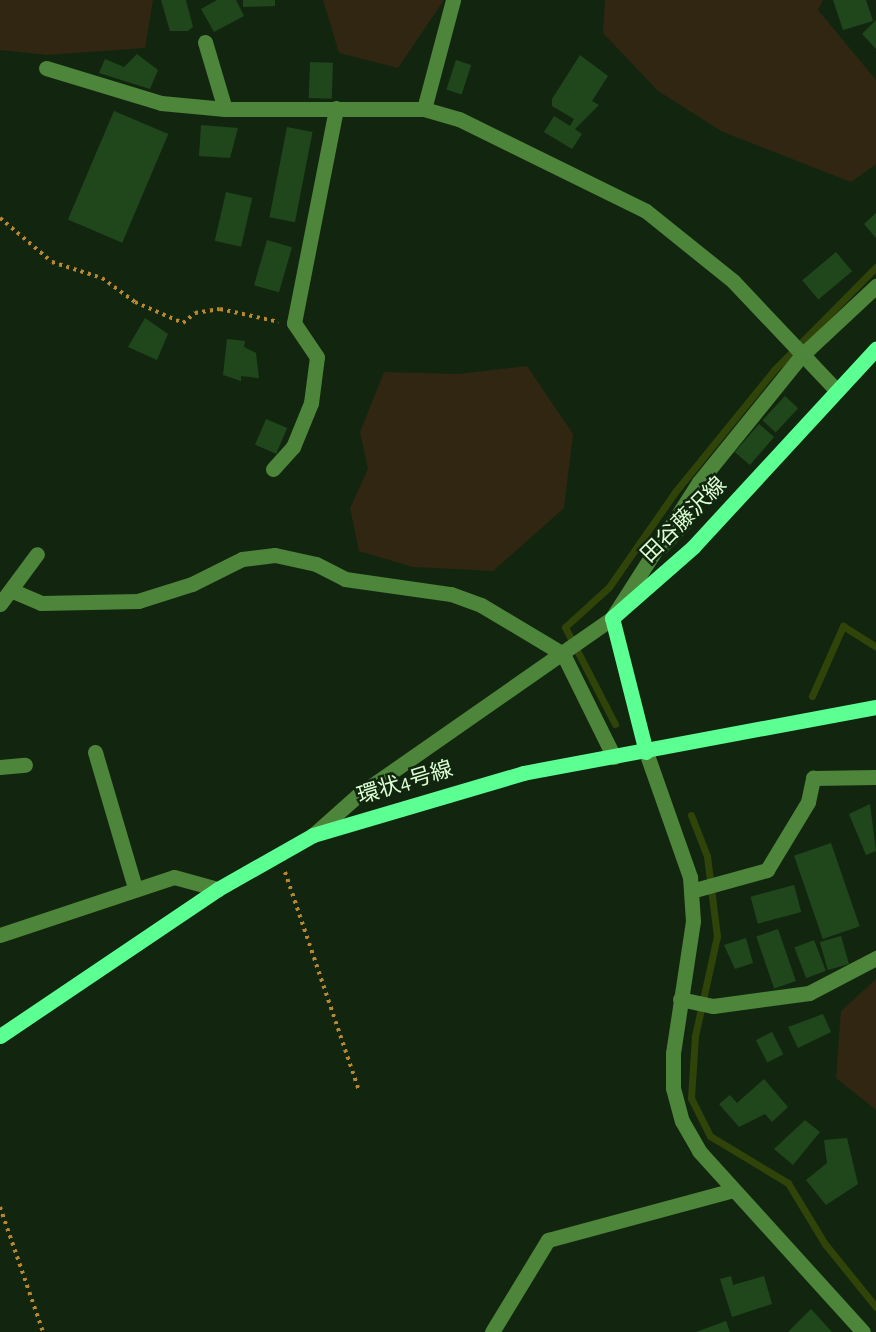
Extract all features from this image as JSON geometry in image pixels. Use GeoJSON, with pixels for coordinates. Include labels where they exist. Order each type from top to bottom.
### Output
{"type":"FeatureCollection","features":[{"type":"Feature","properties":{"kind":"main road","name":"田谷藤沢線"},"geometry":{"type":"LineString","coordinates":[[612,618],[693,547],[876,349]]}},
{"type":"Feature","properties":{"kind":"main road"},"geometry":{"type":"LineString","coordinates":[[612,618],[646,752]]}},
{"type":"Feature","properties":{"kind":"main road","name":"環状4号線"},"geometry":{"type":"LineString","coordinates":[[0,1036],[218,889],[278,851],[314,835],[523,773],[614,758],[876,707]]}},
{"type":"Feature","properties":{"kind":"street"},"geometry":{"type":"LineString","coordinates":[[424,110],[453,0]]}},
{"type":"Feature","properties":{"kind":"street"},"geometry":{"type":"LineString","coordinates":[[205,42],[225,109]]}},
{"type":"Feature","properties":{"kind":"street"},"geometry":{"type":"LineString","coordinates":[[45,68],[161,103],[225,109],[424,110],[459,119],[646,211],[694,244],[837,391]]}},
{"type":"Feature","properties":{"kind":"street"},"geometry":{"type":"LineString","coordinates":[[273,469],[293,447],[311,403],[317,357],[294,323],[336,108]]}},
{"type":"Feature","properties":{"kind":"street"},"geometry":{"type":"LineString","coordinates":[[314,835],[357,796],[612,618],[699,482],[797,350],[876,286]]}},
{"type":"Feature","properties":{"kind":"street"},"geometry":{"type":"LineString","coordinates":[[0,604],[14,591],[21,571],[37,554]]}},
{"type":"Feature","properties":{"kind":"street"},"geometry":{"type":"LineString","coordinates":[[14,591],[41,603],[138,601],[192,584],[242,559],[275,555],[316,564],[345,579],[451,594],[481,605],[564,653],[614,758]]}},
{"type":"Feature","properties":{"kind":"street"},"geometry":{"type":"LineString","coordinates":[[95,752],[135,888]]}},
{"type":"Feature","properties":{"kind":"street"},"geometry":{"type":"LineString","coordinates":[[646,752],[697,889],[680,999],[673,1088],[682,1122],[699,1151],[863,1332]]}},
{"type":"Feature","properties":{"kind":"street"},"geometry":{"type":"LineString","coordinates":[[0,767],[24,765]]}},
{"type":"Feature","properties":{"kind":"street"},"geometry":{"type":"LineString","coordinates":[[697,889],[726,883],[767,870],[808,802],[813,778],[876,777]]}},
{"type":"Feature","properties":{"kind":"street"},"geometry":{"type":"LineString","coordinates":[[0,935],[135,888],[174,877],[218,889]]}},
{"type":"Feature","properties":{"kind":"street"},"geometry":{"type":"LineString","coordinates":[[680,999],[706,1005],[808,993],[876,958]]}},
{"type":"Feature","properties":{"kind":"street"},"geometry":{"type":"LineString","coordinates":[[492,1332],[548,1240],[733,1190]]}},
{"type":"Feature","properties":{"kind":"path"},"geometry":{"type":"LineString","coordinates":[[0,218],[52,262],[102,278],[135,302],[183,323],[195,314],[220,309],[252,320],[294,323]]}},
{"type":"Feature","properties":{"kind":"path"},"geometry":{"type":"LineString","coordinates":[[278,851],[358,1091]]}},
{"type":"Feature","properties":{"kind":"path"},"geometry":{"type":"LineString","coordinates":[[0,1207],[43,1332]]}},
{"type":"Feature","properties":{"kind":"shaded area"},"geometry":{"type":"Polygon","coordinates":[[[0,0],[153,0],[145,48],[47,55],[0,50],[0,0]]]}},
{"type":"Feature","properties":{"kind":"shaded area"},"geometry":{"type":"Polygon","coordinates":[[[323,0],[444,0],[398,68],[339,53],[323,0]]]}},
{"type":"Feature","properties":{"kind":"shaded area"},"geometry":{"type":"Polygon","coordinates":[[[605,0],[823,0],[818,10],[876,80],[876,164],[851,182],[723,132],[658,91],[603,33],[605,0]]]}},
{"type":"Feature","properties":{"kind":"shaded area"},"geometry":{"type":"Polygon","coordinates":[[[527,366],[573,434],[564,508],[493,571],[413,567],[359,551],[350,508],[368,469],[360,432],[384,372],[458,374],[527,366]]]}},
{"type":"Feature","properties":{"kind":"shaded area"},"geometry":{"type":"Polygon","coordinates":[[[876,979],[876,1110],[836,1078],[841,1011],[876,979]]]}},
{"type":"Feature","properties":{"kind":"building"},"geometry":{"type":"Polygon","coordinates":[[[161,0],[186,0],[193,27],[188,31],[170,31],[161,0]]]}},
{"type":"Feature","properties":{"kind":"building"},"geometry":{"type":"Polygon","coordinates":[[[217,0],[236,0],[244,16],[214,32],[201,9],[217,0]]]}},
{"type":"Feature","properties":{"kind":"building"},"geometry":{"type":"Polygon","coordinates":[[[243,0],[275,0],[275,6],[243,7],[243,0]]]}},
{"type":"Feature","properties":{"kind":"building"},"geometry":{"type":"Polygon","coordinates":[[[833,0],[866,0],[873,21],[843,30],[833,0]]]}},
{"type":"Feature","properties":{"kind":"building"},"geometry":{"type":"Polygon","coordinates":[[[876,20],[876,49],[862,34],[876,20]]]}},
{"type":"Feature","properties":{"kind":"building"},"geometry":{"type":"Polygon","coordinates":[[[137,54],[158,70],[150,89],[99,73],[105,59],[124,67],[137,54]]]}},
{"type":"Feature","properties":{"kind":"building"},"geometry":{"type":"Polygon","coordinates":[[[580,55],[608,76],[592,101],[599,105],[575,129],[582,134],[572,149],[544,132],[554,116],[570,126],[574,119],[552,106],[552,99],[580,55]]]}},
{"type":"Feature","properties":{"kind":"building"},"geometry":{"type":"Polygon","coordinates":[[[456,60],[471,65],[462,94],[446,89],[456,60]]]}},
{"type":"Feature","properties":{"kind":"building"},"geometry":{"type":"Polygon","coordinates":[[[310,62],[333,63],[332,99],[309,98],[310,62]]]}},
{"type":"Feature","properties":{"kind":"building"},"geometry":{"type":"Polygon","coordinates":[[[114,111],[168,134],[122,243],[68,220],[114,111]]]}},
{"type":"Feature","properties":{"kind":"building"},"geometry":{"type":"Polygon","coordinates":[[[201,125],[238,128],[230,158],[199,156],[201,125]]]}},
{"type":"Feature","properties":{"kind":"building"},"geometry":{"type":"Polygon","coordinates":[[[287,127],[313,132],[295,222],[269,217],[287,127]]]}},
{"type":"Feature","properties":{"kind":"building"},"geometry":{"type":"Polygon","coordinates":[[[226,192],[252,198],[241,247],[215,241],[226,192]]]}},
{"type":"Feature","properties":{"kind":"building"},"geometry":{"type":"Polygon","coordinates":[[[876,213],[876,238],[864,224],[876,213]]]}},
{"type":"Feature","properties":{"kind":"building"},"geometry":{"type":"Polygon","coordinates":[[[267,240],[292,247],[279,292],[254,285],[267,240]]]}},
{"type":"Feature","properties":{"kind":"building"},"geometry":{"type":"Polygon","coordinates":[[[836,252],[852,271],[818,299],[802,280],[836,252]]]}},
{"type":"Feature","properties":{"kind":"building"},"geometry":{"type":"Polygon","coordinates":[[[145,318],[168,334],[157,360],[128,347],[145,318]]]}},
{"type":"Feature","properties":{"kind":"building"},"geometry":{"type":"Polygon","coordinates":[[[227,339],[245,341],[244,347],[256,353],[259,378],[241,376],[241,381],[223,375],[227,339]]]}},
{"type":"Feature","properties":{"kind":"building"},"geometry":{"type":"Polygon","coordinates":[[[785,396],[798,408],[776,432],[762,420],[785,396]]]}},
{"type":"Feature","properties":{"kind":"building"},"geometry":{"type":"Polygon","coordinates":[[[266,419],[287,428],[276,454],[255,445],[266,419]]]}},
{"type":"Feature","properties":{"kind":"building"},"geometry":{"type":"Polygon","coordinates":[[[759,424],[774,437],[750,465],[735,452],[759,424]]]}},
{"type":"Feature","properties":{"kind":"building"},"geometry":{"type":"Polygon","coordinates":[[[683,516],[693,526],[666,554],[661,549],[683,516]]]}},
{"type":"Feature","properties":{"kind":"building"},"geometry":{"type":"Polygon","coordinates":[[[870,804],[876,851],[866,855],[849,814],[870,804]]]}},
{"type":"Feature","properties":{"kind":"building"},"geometry":{"type":"Polygon","coordinates":[[[831,843],[860,926],[823,939],[794,856],[831,843]]]}},
{"type":"Feature","properties":{"kind":"building"},"geometry":{"type":"Polygon","coordinates":[[[794,885],[801,912],[758,924],[751,897],[794,885]]]}},
{"type":"Feature","properties":{"kind":"building"},"geometry":{"type":"Polygon","coordinates":[[[778,929],[796,981],[774,988],[756,936],[778,929]]]}},
{"type":"Feature","properties":{"kind":"building"},"geometry":{"type":"Polygon","coordinates":[[[841,936],[849,964],[828,970],[820,942],[841,936]]]}},
{"type":"Feature","properties":{"kind":"building"},"geometry":{"type":"Polygon","coordinates":[[[746,938],[753,963],[735,969],[724,945],[746,938]]]}},
{"type":"Feature","properties":{"kind":"building"},"geometry":{"type":"Polygon","coordinates":[[[814,940],[826,971],[806,978],[794,948],[814,940]]]}},
{"type":"Feature","properties":{"kind":"building"},"geometry":{"type":"Polygon","coordinates":[[[823,1014],[831,1032],[798,1048],[788,1027],[823,1014]]]}},
{"type":"Feature","properties":{"kind":"building"},"geometry":{"type":"Polygon","coordinates":[[[772,1032],[783,1054],[767,1062],[756,1040],[772,1032]]]}},
{"type":"Feature","properties":{"kind":"building"},"geometry":{"type":"Polygon","coordinates":[[[764,1079],[788,1107],[772,1122],[765,1114],[739,1127],[719,1104],[730,1095],[737,1103],[764,1079]]]}},
{"type":"Feature","properties":{"kind":"building"},"geometry":{"type":"Polygon","coordinates":[[[805,1120],[820,1132],[793,1165],[774,1149],[805,1120]]]}},
{"type":"Feature","properties":{"kind":"building"},"geometry":{"type":"Polygon","coordinates":[[[847,1138],[858,1184],[826,1205],[806,1180],[827,1163],[824,1140],[847,1138]]]}},
{"type":"Feature","properties":{"kind":"building"},"geometry":{"type":"Polygon","coordinates":[[[731,1276],[733,1285],[764,1276],[772,1304],[732,1317],[720,1279],[731,1276]]]}},
{"type":"Feature","properties":{"kind":"building"},"geometry":{"type":"Polygon","coordinates":[[[811,1309],[832,1332],[788,1332],[811,1309]]]}},
{"type":"Feature","properties":{"kind":"building"},"geometry":{"type":"Polygon","coordinates":[[[726,1321],[730,1332],[696,1332],[726,1321]]]}},
{"type":"Feature","properties":{"kind":"waterway"},"geometry":{"type":"LineString","coordinates":[[615,724],[565,627],[609,587],[675,492],[774,370],[876,267]]}},
{"type":"Feature","properties":{"kind":"waterway"},"geometry":{"type":"LineString","coordinates":[[812,696],[843,626],[876,647]]}},
{"type":"Feature","properties":{"kind":"waterway"},"geometry":{"type":"LineString","coordinates":[[691,815],[707,856],[717,936],[695,1036],[691,1098],[710,1136],[788,1183],[825,1244],[876,1307]]}}]}
